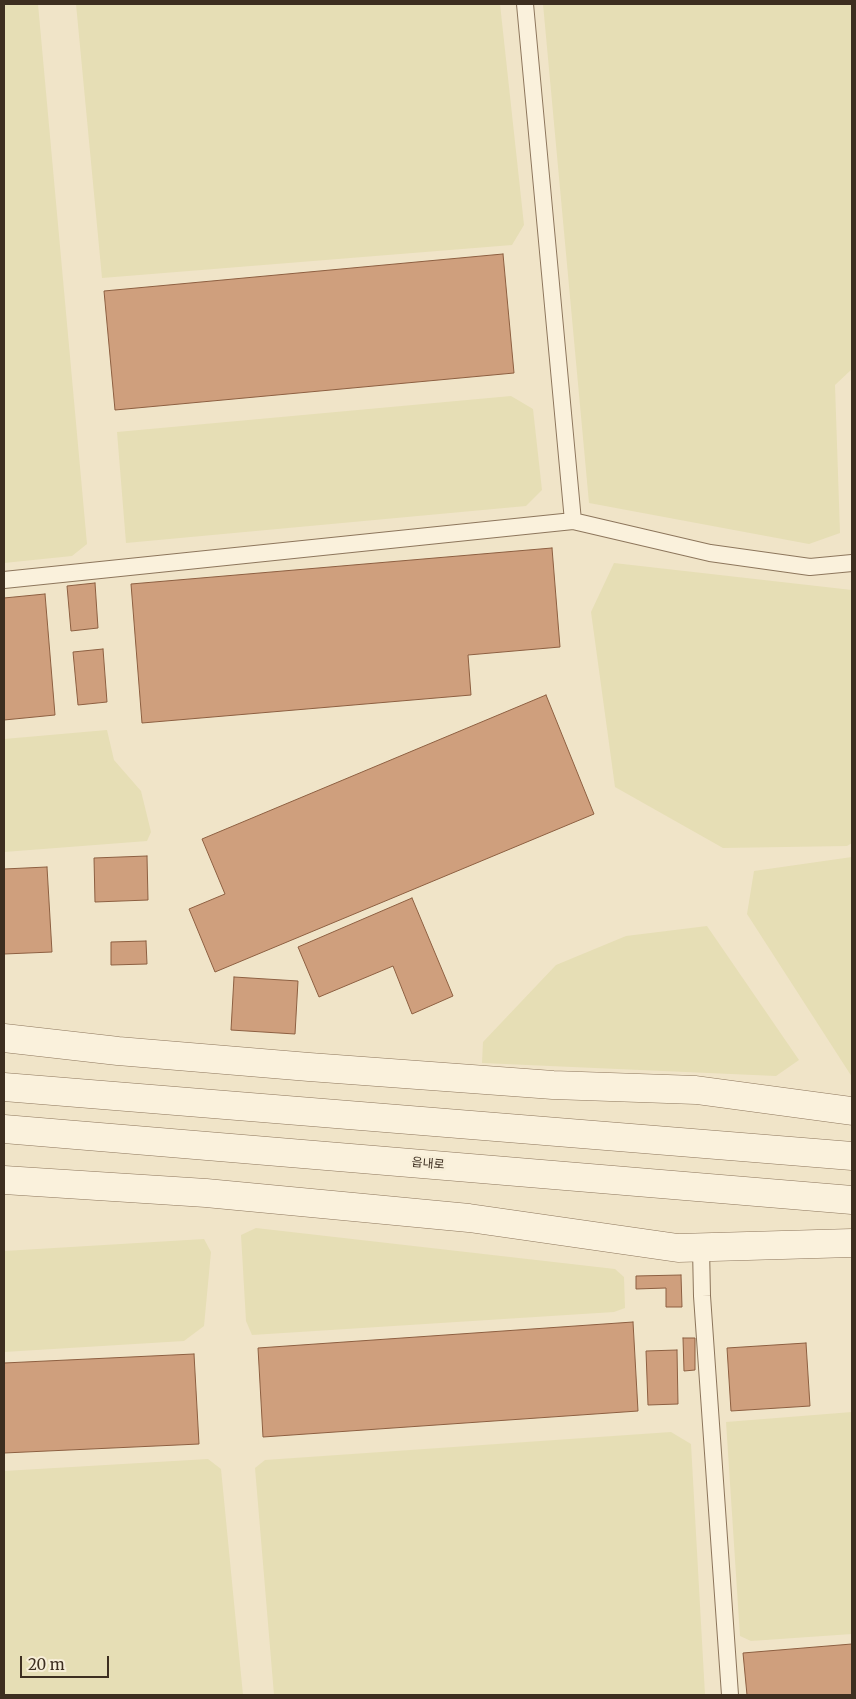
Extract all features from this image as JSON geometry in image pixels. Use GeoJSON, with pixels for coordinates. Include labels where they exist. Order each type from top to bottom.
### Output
{"type":"FeatureCollection","features":[{"type":"Feature","properties":{"kind":"street"},"geometry":{"type":"LineString","coordinates":[[4,1038],[118,1051],[309,1068],[553,1085],[696,1090],[852,1111]]}},
{"type":"Feature","properties":{"kind":"street"},"geometry":{"type":"LineString","coordinates":[[4,1087],[852,1156]]}},
{"type":"Feature","properties":{"kind":"street","name":"읍내로"},"geometry":{"type":"LineString","coordinates":[[4,1129],[852,1200]]}},
{"type":"Feature","properties":{"kind":"street"},"geometry":{"type":"LineString","coordinates":[[4,1180],[206,1193],[469,1218],[678,1248],[852,1243]]}},
{"type":"Feature","properties":{"kind":"lane"},"geometry":{"type":"LineString","coordinates":[[525,4],[573,521]]}},
{"type":"Feature","properties":{"kind":"lane"},"geometry":{"type":"LineString","coordinates":[[4,580],[573,521],[710,553],[810,567],[852,563]]}},
{"type":"Feature","properties":{"kind":"lane"},"geometry":{"type":"LineString","coordinates":[[701,1248],[702,1296],[730,1695]]}},
{"type":"Feature","properties":{"kind":"shaded area"},"geometry":{"type":"Polygon","coordinates":[[[4,4],[38,4],[87,544],[72,556],[4,563],[4,4]]]}},
{"type":"Feature","properties":{"kind":"shaded area"},"geometry":{"type":"Polygon","coordinates":[[[76,4],[500,4],[524,225],[512,245],[102,278],[76,4]]]}},
{"type":"Feature","properties":{"kind":"shaded area"},"geometry":{"type":"Polygon","coordinates":[[[543,4],[852,4],[852,369],[835,385],[840,533],[809,544],[589,503],[543,4]]]}},
{"type":"Feature","properties":{"kind":"shaded area"},"geometry":{"type":"Polygon","coordinates":[[[511,396],[533,409],[542,490],[526,506],[126,543],[117,432],[511,396]]]}},
{"type":"Feature","properties":{"kind":"shaded area"},"geometry":{"type":"Polygon","coordinates":[[[614,563],[852,590],[852,843],[847,846],[723,848],[615,787],[591,612],[614,563]]]}},
{"type":"Feature","properties":{"kind":"shaded area"},"geometry":{"type":"Polygon","coordinates":[[[107,730],[114,760],[141,791],[151,832],[147,841],[4,852],[4,739],[107,730]]]}},
{"type":"Feature","properties":{"kind":"shaded area"},"geometry":{"type":"Polygon","coordinates":[[[852,857],[852,1077],[747,914],[754,871],[852,857]]]}},
{"type":"Feature","properties":{"kind":"shaded area"},"geometry":{"type":"Polygon","coordinates":[[[707,926],[799,1060],[776,1076],[482,1063],[483,1042],[556,965],[626,936],[707,926]]]}},
{"type":"Feature","properties":{"kind":"shaded area"},"geometry":{"type":"Polygon","coordinates":[[[256,1228],[615,1269],[624,1277],[625,1308],[614,1312],[252,1335],[246,1321],[241,1235],[256,1228]]]}},
{"type":"Feature","properties":{"kind":"shaded area"},"geometry":{"type":"Polygon","coordinates":[[[204,1239],[211,1252],[204,1326],[184,1341],[4,1352],[4,1251],[204,1239]]]}},
{"type":"Feature","properties":{"kind":"shaded area"},"geometry":{"type":"Polygon","coordinates":[[[852,1412],[852,1634],[751,1641],[740,1636],[726,1422],[852,1412]]]}},
{"type":"Feature","properties":{"kind":"shaded area"},"geometry":{"type":"Polygon","coordinates":[[[671,1432],[691,1444],[705,1695],[274,1695],[255,1468],[265,1460],[671,1432]]]}},
{"type":"Feature","properties":{"kind":"shaded area"},"geometry":{"type":"Polygon","coordinates":[[[208,1459],[221,1469],[243,1695],[4,1695],[4,1471],[208,1459]]]}},
{"type":"Feature","properties":{"kind":"building"},"geometry":{"type":"Polygon","coordinates":[[[503,254],[514,373],[115,410],[104,291],[503,254]]]}},
{"type":"Feature","properties":{"kind":"building"},"geometry":{"type":"Polygon","coordinates":[[[552,548],[560,647],[468,655],[471,695],[142,723],[131,584],[552,548]]]}},
{"type":"Feature","properties":{"kind":"building"},"geometry":{"type":"Polygon","coordinates":[[[95,583],[98,628],[71,631],[67,586],[95,583]]]}},
{"type":"Feature","properties":{"kind":"building"},"geometry":{"type":"Polygon","coordinates":[[[45,594],[55,715],[4,720],[4,598],[45,594]]]}},
{"type":"Feature","properties":{"kind":"building"},"geometry":{"type":"Polygon","coordinates":[[[103,649],[107,702],[78,705],[73,652],[103,649]]]}},
{"type":"Feature","properties":{"kind":"building"},"geometry":{"type":"Polygon","coordinates":[[[546,695],[594,814],[215,972],[189,909],[225,894],[202,839],[546,695]]]}},
{"type":"Feature","properties":{"kind":"building"},"geometry":{"type":"Polygon","coordinates":[[[147,856],[148,900],[95,902],[94,858],[147,856]]]}},
{"type":"Feature","properties":{"kind":"building"},"geometry":{"type":"Polygon","coordinates":[[[47,867],[52,952],[4,954],[4,869],[47,867]]]}},
{"type":"Feature","properties":{"kind":"building"},"geometry":{"type":"Polygon","coordinates":[[[412,898],[453,996],[412,1014],[393,966],[319,997],[298,947],[412,898]]]}},
{"type":"Feature","properties":{"kind":"building"},"geometry":{"type":"Polygon","coordinates":[[[146,941],[147,964],[111,965],[111,942],[146,941]]]}},
{"type":"Feature","properties":{"kind":"building"},"geometry":{"type":"Polygon","coordinates":[[[234,977],[298,981],[295,1034],[231,1030],[234,977]]]}},
{"type":"Feature","properties":{"kind":"building"},"geometry":{"type":"Polygon","coordinates":[[[681,1275],[682,1307],[666,1307],[666,1288],[636,1289],[636,1276],[681,1275]]]}},
{"type":"Feature","properties":{"kind":"building"},"geometry":{"type":"Polygon","coordinates":[[[633,1322],[638,1411],[263,1437],[258,1348],[633,1322]]]}},
{"type":"Feature","properties":{"kind":"building"},"geometry":{"type":"Polygon","coordinates":[[[683,1338],[695,1338],[695,1370],[684,1371],[683,1338]]]}},
{"type":"Feature","properties":{"kind":"building"},"geometry":{"type":"Polygon","coordinates":[[[806,1343],[810,1406],[731,1411],[727,1348],[806,1343]]]}},
{"type":"Feature","properties":{"kind":"building"},"geometry":{"type":"Polygon","coordinates":[[[677,1350],[678,1404],[648,1405],[646,1351],[677,1350]]]}},
{"type":"Feature","properties":{"kind":"building"},"geometry":{"type":"Polygon","coordinates":[[[194,1354],[199,1444],[4,1453],[4,1363],[194,1354]]]}},
{"type":"Feature","properties":{"kind":"building"},"geometry":{"type":"Polygon","coordinates":[[[852,1644],[852,1695],[747,1695],[743,1653],[852,1644]]]}}]}
